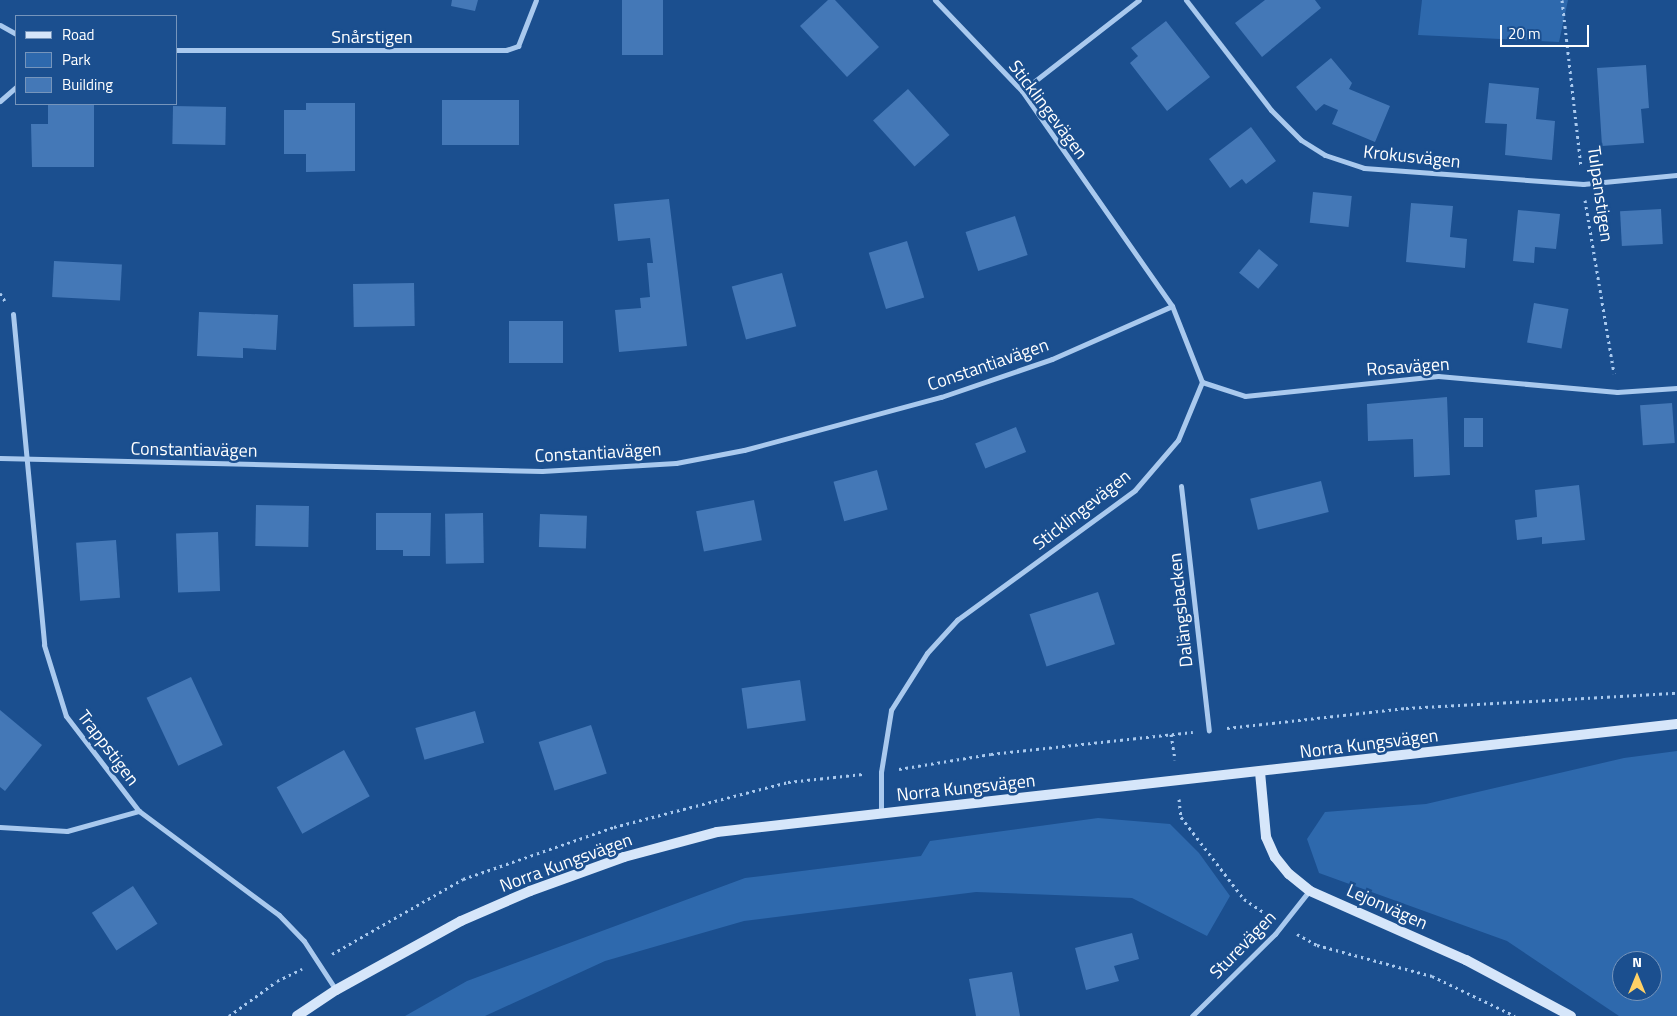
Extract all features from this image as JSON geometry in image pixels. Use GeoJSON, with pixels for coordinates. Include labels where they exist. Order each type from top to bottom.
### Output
{"type":"FeatureCollection","features":[{"type":"Feature","properties":{"kind":"main road","name":"Norra Kungsvägen"},"geometry":{"type":"LineString","coordinates":[[297,1016],[336,990],[460,921],[530,891],[624,857],[717,832],[1677,724]]}},
{"type":"Feature","properties":{"kind":"main road","name":"Lejonvägen"},"geometry":{"type":"LineString","coordinates":[[1260,772],[1266,837],[1275,857],[1289,874],[1310,890],[1466,960],[1570,1016]]}},
{"type":"Feature","properties":{"kind":"street","name":"Snårstigen"},"geometry":{"type":"LineString","coordinates":[[178,50],[506,50],[518,46],[536,0]]}},
{"type":"Feature","properties":{"kind":"street","name":"Sticklingevägen"},"geometry":{"type":"LineString","coordinates":[[881,813],[882,772],[891,710],[927,653],[957,620],[1135,490],[1178,440],[1202,382],[1172,306],[1022,92],[935,0]]}},
{"type":"Feature","properties":{"kind":"street"},"geometry":{"type":"LineString","coordinates":[[1022,92],[1139,0]]}},
{"type":"Feature","properties":{"kind":"street","name":"Krokusvägen"},"geometry":{"type":"LineString","coordinates":[[1186,0],[1271,110],[1301,140],[1325,155],[1364,168],[1583,184],[1677,175]]}},
{"type":"Feature","properties":{"kind":"street"},"geometry":{"type":"LineString","coordinates":[[0,25],[15,33]]}},
{"type":"Feature","properties":{"kind":"street"},"geometry":{"type":"LineString","coordinates":[[0,101],[15,87]]}},
{"type":"Feature","properties":{"kind":"street","name":"Constantiavägen"},"geometry":{"type":"LineString","coordinates":[[0,458],[542,471],[676,463],[744,450],[941,397],[1052,359],[1172,306]]}},
{"type":"Feature","properties":{"kind":"street","name":"Trappstigen"},"geometry":{"type":"LineString","coordinates":[[13,314],[44,645],[66,716],[139,812],[280,915],[304,941],[336,990]]}},
{"type":"Feature","properties":{"kind":"street","name":"Rosavägen"},"geometry":{"type":"LineString","coordinates":[[1202,382],[1245,396],[1438,376],[1617,392],[1677,388]]}},
{"type":"Feature","properties":{"kind":"street","name":"Dalängsbacken"},"geometry":{"type":"LineString","coordinates":[[1181,486],[1209,730]]}},
{"type":"Feature","properties":{"kind":"street"},"geometry":{"type":"LineString","coordinates":[[0,827],[67,831],[139,812]]}},
{"type":"Feature","properties":{"kind":"street","name":"Sturevägen"},"geometry":{"type":"LineString","coordinates":[[1192,1016],[1283,925],[1310,890]]}},
{"type":"Feature","properties":{"kind":"path","name":"Tulpanstigen"},"geometry":{"type":"LineString","coordinates":[[1562,0],[1583,184],[1617,392]]}},
{"type":"Feature","properties":{"kind":"path"},"geometry":{"type":"LineString","coordinates":[[1171,734],[1181,817],[1244,899],[1317,945],[1432,976],[1515,1016]]}},
{"type":"Feature","properties":{"kind":"green space"},"geometry":{"type":"Polygon","coordinates":[[[1422,0],[1568,0],[1559,42],[1418,35],[1422,0]]]}},
{"type":"Feature","properties":{"kind":"green space"},"geometry":{"type":"Polygon","coordinates":[[[1677,751],[1677,1016],[1619,1016],[1507,941],[1319,873],[1307,839],[1325,812],[1426,804],[1624,758],[1677,751]]]}},
{"type":"Feature","properties":{"kind":"green space"},"geometry":{"type":"Polygon","coordinates":[[[1098,818],[1170,824],[1199,853],[1230,896],[1207,936],[1132,898],[976,892],[744,921],[605,961],[485,1016],[405,1016],[467,981],[745,878],[921,856],[930,841],[1098,818]]]}},
{"type":"Feature","properties":{"kind":"building"},"geometry":{"type":"Polygon","coordinates":[[[452,0],[478,0],[475,11],[451,6],[452,0]]]}},
{"type":"Feature","properties":{"kind":"building"},"geometry":{"type":"Polygon","coordinates":[[[622,0],[663,0],[663,55],[622,55],[622,0]]]}},
{"type":"Feature","properties":{"kind":"building"},"geometry":{"type":"Polygon","coordinates":[[[828,0],[835,0],[879,47],[847,77],[800,26],[828,0]]]}},
{"type":"Feature","properties":{"kind":"building"},"geometry":{"type":"Polygon","coordinates":[[[1265,0],[1315,0],[1321,8],[1262,57],[1235,23],[1265,0]]]}},
{"type":"Feature","properties":{"kind":"building"},"geometry":{"type":"Polygon","coordinates":[[[1166,21],[1210,77],[1167,111],[1130,63],[1138,56],[1131,48],[1166,21]]]}},
{"type":"Feature","properties":{"kind":"building"},"geometry":{"type":"Polygon","coordinates":[[[1331,58],[1352,83],[1349,89],[1390,106],[1375,142],[1332,124],[1338,110],[1324,104],[1316,111],[1296,87],[1331,58]]]}},
{"type":"Feature","properties":{"kind":"building"},"geometry":{"type":"Polygon","coordinates":[[[1646,65],[1649,108],[1641,109],[1644,143],[1602,146],[1597,68],[1646,65]]]}},
{"type":"Feature","properties":{"kind":"building"},"geometry":{"type":"Polygon","coordinates":[[[1489,83],[1539,88],[1536,119],[1555,121],[1552,160],[1505,155],[1507,124],[1485,123],[1489,83]]]}},
{"type":"Feature","properties":{"kind":"building"},"geometry":{"type":"Polygon","coordinates":[[[908,89],[949,135],[915,167],[873,120],[908,89]]]}},
{"type":"Feature","properties":{"kind":"building"},"geometry":{"type":"Polygon","coordinates":[[[442,100],[519,100],[519,145],[442,145],[442,100]]]}},
{"type":"Feature","properties":{"kind":"building"},"geometry":{"type":"Polygon","coordinates":[[[306,103],[355,103],[355,171],[306,172],[306,154],[284,154],[284,110],[306,110],[306,103]]]}},
{"type":"Feature","properties":{"kind":"building"},"geometry":{"type":"Polygon","coordinates":[[[48,105],[94,105],[94,167],[32,167],[31,124],[48,124],[48,105]]]}},
{"type":"Feature","properties":{"kind":"building"},"geometry":{"type":"Polygon","coordinates":[[[173,106],[226,107],[225,145],[172,144],[173,106]]]}},
{"type":"Feature","properties":{"kind":"building"},"geometry":{"type":"Polygon","coordinates":[[[1251,127],[1276,161],[1246,184],[1242,179],[1230,188],[1209,159],[1251,127]]]}},
{"type":"Feature","properties":{"kind":"building"},"geometry":{"type":"Polygon","coordinates":[[[1313,192],[1352,196],[1349,227],[1310,223],[1313,192]]]}},
{"type":"Feature","properties":{"kind":"building"},"geometry":{"type":"Polygon","coordinates":[[[669,199],[687,346],[619,352],[615,310],[641,308],[640,298],[650,297],[647,263],[653,263],[650,238],[618,241],[614,204],[669,199]]]}},
{"type":"Feature","properties":{"kind":"building"},"geometry":{"type":"Polygon","coordinates":[[[1411,203],[1453,206],[1450,237],[1467,239],[1465,268],[1406,262],[1411,203]]]}},
{"type":"Feature","properties":{"kind":"building"},"geometry":{"type":"Polygon","coordinates":[[[1661,209],[1663,244],[1622,246],[1620,211],[1661,209]]]}},
{"type":"Feature","properties":{"kind":"building"},"geometry":{"type":"Polygon","coordinates":[[[1518,210],[1560,214],[1556,249],[1535,247],[1534,263],[1513,261],[1518,210]]]}},
{"type":"Feature","properties":{"kind":"building"},"geometry":{"type":"Polygon","coordinates":[[[1015,216],[1028,255],[978,271],[966,232],[1015,216]]]}},
{"type":"Feature","properties":{"kind":"building"},"geometry":{"type":"Polygon","coordinates":[[[907,241],[924,297],[886,309],[869,253],[907,241]]]}},
{"type":"Feature","properties":{"kind":"building"},"geometry":{"type":"Polygon","coordinates":[[[1259,249],[1278,265],[1258,289],[1239,273],[1259,249]]]}},
{"type":"Feature","properties":{"kind":"building"},"geometry":{"type":"Polygon","coordinates":[[[54,261],[122,265],[120,301],[52,297],[54,261]]]}},
{"type":"Feature","properties":{"kind":"building"},"geometry":{"type":"Polygon","coordinates":[[[782,273],[796,326],[746,340],[732,286],[782,273]]]}},
{"type":"Feature","properties":{"kind":"building"},"geometry":{"type":"Polygon","coordinates":[[[414,283],[415,326],[354,327],[353,284],[414,283]]]}},
{"type":"Feature","properties":{"kind":"building"},"geometry":{"type":"Polygon","coordinates":[[[1534,303],[1568,309],[1562,348],[1527,342],[1534,303]]]}},
{"type":"Feature","properties":{"kind":"building"},"geometry":{"type":"Polygon","coordinates":[[[199,312],[278,315],[276,350],[243,348],[243,358],[197,356],[199,312]]]}},
{"type":"Feature","properties":{"kind":"building"},"geometry":{"type":"Polygon","coordinates":[[[509,321],[563,321],[563,363],[509,363],[509,321]]]}},
{"type":"Feature","properties":{"kind":"building"},"geometry":{"type":"Polygon","coordinates":[[[1447,397],[1450,475],[1414,477],[1413,439],[1368,441],[1367,404],[1447,397]]]}},
{"type":"Feature","properties":{"kind":"building"},"geometry":{"type":"Polygon","coordinates":[[[1672,403],[1675,443],[1643,445],[1640,405],[1672,403]]]}},
{"type":"Feature","properties":{"kind":"building"},"geometry":{"type":"Polygon","coordinates":[[[1464,418],[1483,418],[1483,447],[1464,447],[1464,418]]]}},
{"type":"Feature","properties":{"kind":"building"},"geometry":{"type":"Polygon","coordinates":[[[1016,427],[1026,452],[985,469],[975,443],[1016,427]]]}},
{"type":"Feature","properties":{"kind":"building"},"geometry":{"type":"Polygon","coordinates":[[[877,470],[888,510],[844,521],[834,482],[877,470]]]}},
{"type":"Feature","properties":{"kind":"building"},"geometry":{"type":"Polygon","coordinates":[[[1321,481],[1329,512],[1258,530],[1250,499],[1321,481]]]}},
{"type":"Feature","properties":{"kind":"building"},"geometry":{"type":"Polygon","coordinates":[[[1579,485],[1585,540],[1542,544],[1542,537],[1517,540],[1515,520],[1537,517],[1535,490],[1579,485]]]}},
{"type":"Feature","properties":{"kind":"building"},"geometry":{"type":"Polygon","coordinates":[[[754,500],[762,540],[704,552],[696,511],[754,500]]]}},
{"type":"Feature","properties":{"kind":"building"},"geometry":{"type":"Polygon","coordinates":[[[256,505],[309,506],[308,547],[255,546],[256,505]]]}},
{"type":"Feature","properties":{"kind":"building"},"geometry":{"type":"Polygon","coordinates":[[[376,513],[431,513],[430,556],[403,556],[403,550],[376,550],[376,513]]]}},
{"type":"Feature","properties":{"kind":"building"},"geometry":{"type":"Polygon","coordinates":[[[483,513],[484,563],[446,564],[445,514],[483,513]]]}},
{"type":"Feature","properties":{"kind":"building"},"geometry":{"type":"Polygon","coordinates":[[[540,514],[587,516],[586,549],[539,547],[540,514]]]}},
{"type":"Feature","properties":{"kind":"building"},"geometry":{"type":"Polygon","coordinates":[[[218,532],[220,591],[178,592],[176,533],[218,532]]]}},
{"type":"Feature","properties":{"kind":"building"},"geometry":{"type":"Polygon","coordinates":[[[116,540],[120,598],[80,601],[76,543],[116,540]]]}},
{"type":"Feature","properties":{"kind":"building"},"geometry":{"type":"Polygon","coordinates":[[[1098,592],[1115,644],[1047,667],[1030,614],[1098,592]]]}},
{"type":"Feature","properties":{"kind":"building"},"geometry":{"type":"Polygon","coordinates":[[[191,677],[223,745],[178,766],[147,698],[191,677]]]}},
{"type":"Feature","properties":{"kind":"building"},"geometry":{"type":"Polygon","coordinates":[[[800,680],[806,721],[747,729],[742,688],[800,680]]]}},
{"type":"Feature","properties":{"kind":"building"},"geometry":{"type":"Polygon","coordinates":[[[0,710],[42,745],[5,791],[0,787],[0,710]]]}},
{"type":"Feature","properties":{"kind":"building"},"geometry":{"type":"Polygon","coordinates":[[[475,711],[484,743],[424,760],[415,728],[475,711]]]}},
{"type":"Feature","properties":{"kind":"building"},"geometry":{"type":"Polygon","coordinates":[[[591,725],[607,774],[554,790],[539,742],[591,725]]]}},
{"type":"Feature","properties":{"kind":"building"},"geometry":{"type":"Polygon","coordinates":[[[344,750],[370,796],[302,834],[277,787],[344,750]]]}},
{"type":"Feature","properties":{"kind":"building"},"geometry":{"type":"Polygon","coordinates":[[[133,886],[158,924],[116,950],[92,913],[133,886]]]}},
{"type":"Feature","properties":{"kind":"building"},"geometry":{"type":"Polygon","coordinates":[[[1132,933],[1139,959],[1114,966],[1119,981],[1086,990],[1075,948],[1132,933]]]}},
{"type":"Feature","properties":{"kind":"building"},"geometry":{"type":"Polygon","coordinates":[[[1012,972],[1020,1016],[976,1016],[969,979],[1012,972]]]}}]}
